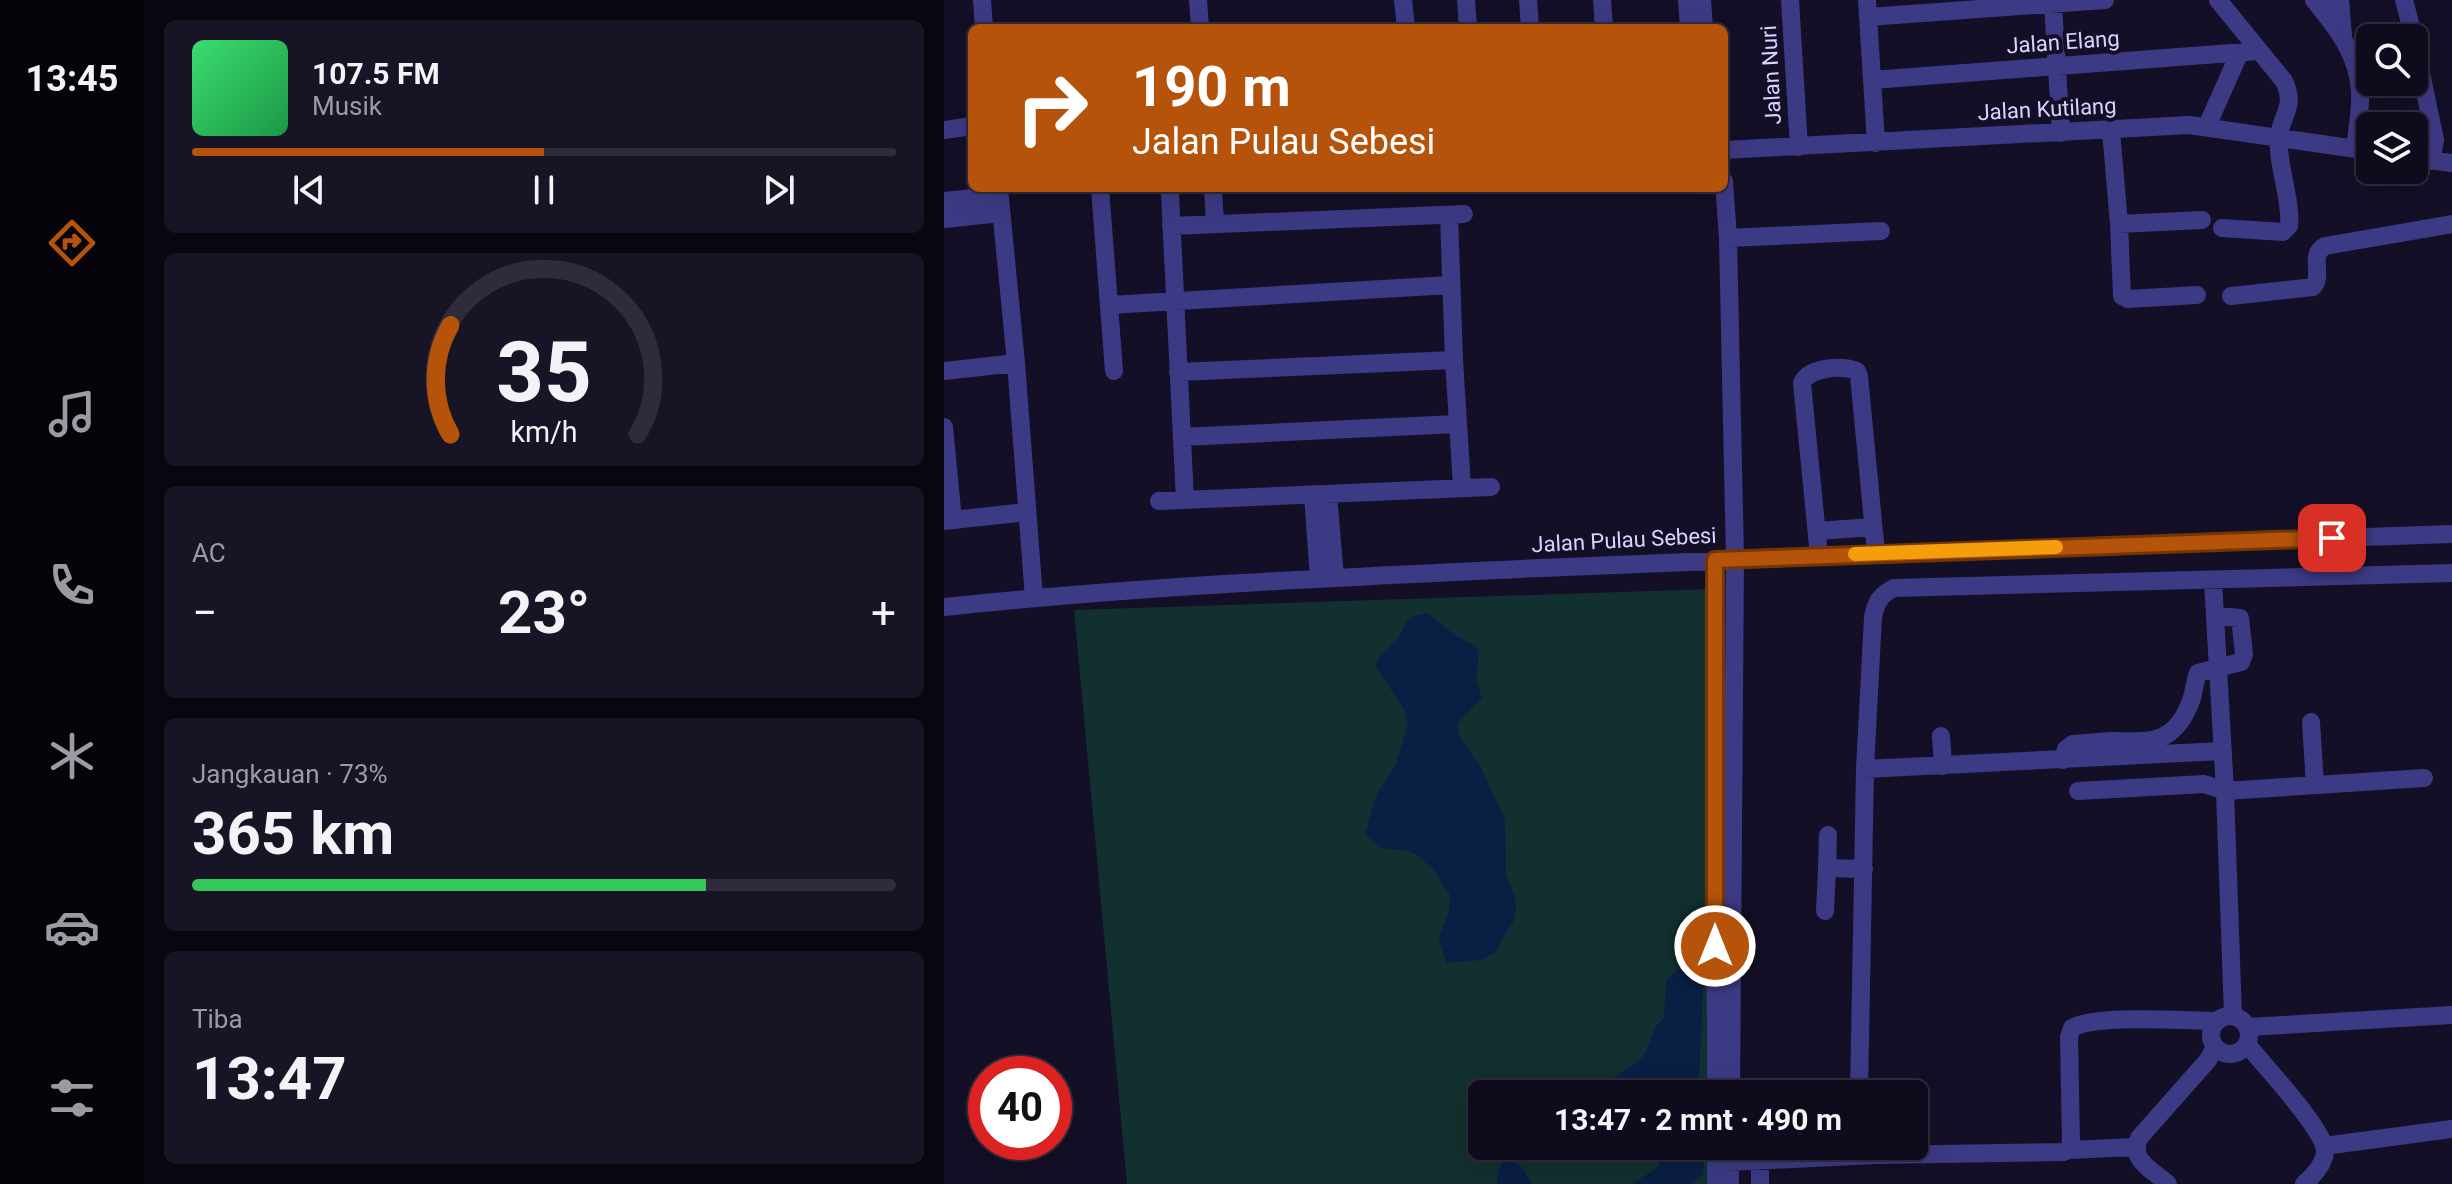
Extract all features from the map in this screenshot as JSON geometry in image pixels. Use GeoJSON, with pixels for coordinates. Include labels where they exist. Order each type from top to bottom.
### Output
{"type":"FeatureCollection","features":[{"type":"Feature","properties":{"kind":"street"},"geometry":{"type":"LineString","coordinates":[[982,0],[984,24]]}},
{"type":"Feature","properties":{"kind":"street"},"geometry":{"type":"LineString","coordinates":[[1198,0],[1200,24]]}},
{"type":"Feature","properties":{"kind":"street"},"geometry":{"type":"LineString","coordinates":[[1403,0],[1406,24]]}},
{"type":"Feature","properties":{"kind":"street"},"geometry":{"type":"LineString","coordinates":[[1466,0],[1468,24]]}},
{"type":"Feature","properties":{"kind":"street"},"geometry":{"type":"LineString","coordinates":[[1528,0],[1530,24]]}},
{"type":"Feature","properties":{"kind":"street"},"geometry":{"type":"LineString","coordinates":[[1602,0],[1604,24]]}},
{"type":"Feature","properties":{"kind":"street"},"geometry":{"type":"LineString","coordinates":[[1687,0],[1689,24]]}},
{"type":"Feature","properties":{"kind":"street"},"geometry":{"type":"LineString","coordinates":[[1702,0],[1704,24]]}},
{"type":"Feature","properties":{"kind":"street","name":"Jalan Nuri"},"geometry":{"type":"LineString","coordinates":[[1790,0],[1799,147]]}},
{"type":"Feature","properties":{"kind":"street"},"geometry":{"type":"LineString","coordinates":[[1876,143],[1868,8],[2105,0]]}},
{"type":"Feature","properties":{"kind":"street"},"geometry":{"type":"LineString","coordinates":[[2218,0],[2284,81],[2289,106],[2279,137],[2289,226],[2283,232],[2222,228]]}},
{"type":"Feature","properties":{"kind":"street"},"geometry":{"type":"LineString","coordinates":[[2404,0],[2410,24]]}},
{"type":"Feature","properties":{"kind":"street"},"geometry":{"type":"LineString","coordinates":[[2053,4],[2061,133]]}},
{"type":"Feature","properties":{"kind":"street"},"geometry":{"type":"LineString","coordinates":[[2319,6],[2343,36],[2354,61],[2361,112]]}},
{"type":"Feature","properties":{"kind":"street","name":"Jalan Elang"},"geometry":{"type":"LineString","coordinates":[[1872,80],[2258,51]]}},
{"type":"Feature","properties":{"kind":"street"},"geometry":{"type":"LineString","coordinates":[[2207,126],[2239,54]]}},
{"type":"Feature","properties":{"kind":"street"},"geometry":{"type":"LineString","coordinates":[[2426,96],[2435,140],[2428,151]]}},
{"type":"Feature","properties":{"kind":"street","name":"Jalan Kutilang"},"geometry":{"type":"LineString","coordinates":[[1728,150],[2189,125],[2356,149]]}},
{"type":"Feature","properties":{"kind":"street"},"geometry":{"type":"LineString","coordinates":[[944,130],[968,127]]}},
{"type":"Feature","properties":{"kind":"street"},"geometry":{"type":"LineString","coordinates":[[2111,130],[2122,296],[2128,299],[2197,295]]}},
{"type":"Feature","properties":{"kind":"street"},"geometry":{"type":"LineString","coordinates":[[2428,160],[2452,163]]}},
{"type":"Feature","properties":{"kind":"street"},"geometry":{"type":"LineString","coordinates":[[1100,192],[1114,371]]}},
{"type":"Feature","properties":{"kind":"street"},"geometry":{"type":"LineString","coordinates":[[1213,192],[1215,224]]}},
{"type":"Feature","properties":{"kind":"street"},"geometry":{"type":"LineString","coordinates":[[1725,192],[1735,559],[1731,1080]]}},
{"type":"Feature","properties":{"kind":"street"},"geometry":{"type":"LineString","coordinates":[[1170,194],[1185,500]]}},
{"type":"Feature","properties":{"kind":"street"},"geometry":{"type":"LineString","coordinates":[[944,201],[1000,199]]}},
{"type":"Feature","properties":{"kind":"street"},"geometry":{"type":"LineString","coordinates":[[944,219],[1000,199]]}},
{"type":"Feature","properties":{"kind":"street"},"geometry":{"type":"LineString","coordinates":[[1000,199],[1034,598]]}},
{"type":"Feature","properties":{"kind":"street"},"geometry":{"type":"LineString","coordinates":[[1171,226],[1457,215],[1451,285],[1462,487]]}},
{"type":"Feature","properties":{"kind":"street"},"geometry":{"type":"LineString","coordinates":[[2119,224],[2202,220]]}},
{"type":"Feature","properties":{"kind":"street"},"geometry":{"type":"LineString","coordinates":[[2231,296],[2313,287],[2318,281],[2316,253],[2325,246],[2452,224]]}},
{"type":"Feature","properties":{"kind":"street"},"geometry":{"type":"LineString","coordinates":[[1728,238],[1881,231]]}},
{"type":"Feature","properties":{"kind":"street"},"geometry":{"type":"LineString","coordinates":[[1109,305],[1451,285]]}},
{"type":"Feature","properties":{"kind":"street"},"geometry":{"type":"LineString","coordinates":[[1178,372],[1454,360]]}},
{"type":"Feature","properties":{"kind":"street"},"geometry":{"type":"LineString","coordinates":[[944,371],[1016,363]]}},
{"type":"Feature","properties":{"kind":"street"},"geometry":{"type":"LineString","coordinates":[[1819,556],[1802,383],[1809,374],[1840,368],[1857,371],[1859,376],[1876,553]]}},
{"type":"Feature","properties":{"kind":"street"},"geometry":{"type":"LineString","coordinates":[[1182,437],[1457,424]]}},
{"type":"Feature","properties":{"kind":"street"},"geometry":{"type":"LineString","coordinates":[[945,440],[948,520],[1026,512]]}},
{"type":"Feature","properties":{"kind":"street"},"geometry":{"type":"LineString","coordinates":[[1159,501],[1491,487]]}},
{"type":"Feature","properties":{"kind":"street"},"geometry":{"type":"LineString","coordinates":[[1320,494],[1327,578]]}},
{"type":"Feature","properties":{"kind":"street"},"geometry":{"type":"LineString","coordinates":[[1818,531],[1872,527]]}},
{"type":"Feature","properties":{"kind":"street","name":"Jalan Pulau Sebesi"},"geometry":{"type":"LineString","coordinates":[[944,607],[1327,578],[1876,553],[2452,534]]}},
{"type":"Feature","properties":{"kind":"street"},"geometry":{"type":"LineString","coordinates":[[1715,560],[1716,1080]]}},
{"type":"Feature","properties":{"kind":"street"},"geometry":{"type":"LineString","coordinates":[[1859,1080],[1865,769],[1873,617],[1876,603],[1884,593],[1894,588],[2452,573]]}},
{"type":"Feature","properties":{"kind":"street"},"geometry":{"type":"LineString","coordinates":[[2213,581],[2236,1027],[2240,1051],[2231,1054],[2215,1047],[2210,1035],[2236,1027]]}},
{"type":"Feature","properties":{"kind":"street"},"geometry":{"type":"LineString","coordinates":[[1865,769],[2063,760],[2151,742],[2171,734],[2186,712],[2198,673],[2237,664],[2244,659],[2240,618],[2216,616]]}},
{"type":"Feature","properties":{"kind":"street"},"geometry":{"type":"LineString","coordinates":[[2311,722],[2315,785]]}},
{"type":"Feature","properties":{"kind":"street"},"geometry":{"type":"LineString","coordinates":[[1941,736],[1943,766]]}},
{"type":"Feature","properties":{"kind":"street"},"geometry":{"type":"LineString","coordinates":[[2111,749],[2222,751]]}},
{"type":"Feature","properties":{"kind":"street"},"geometry":{"type":"LineString","coordinates":[[2078,791],[2204,784],[2225,791],[2424,778]]}},
{"type":"Feature","properties":{"kind":"street"},"geometry":{"type":"LineString","coordinates":[[1825,911],[1828,835]]}},
{"type":"Feature","properties":{"kind":"street"},"geometry":{"type":"LineString","coordinates":[[1827,868],[1864,869]]}},
{"type":"Feature","properties":{"kind":"street"},"geometry":{"type":"LineString","coordinates":[[2068,1150],[2071,1144],[2069,1037],[2072,1028],[2080,1024],[2100,1020],[2236,1027],[2452,1015]]}},
{"type":"Feature","properties":{"kind":"street"},"geometry":{"type":"LineString","coordinates":[[2236,1027],[2302,1112],[2324,1146],[2325,1155],[2320,1165],[2304,1184]]}},
{"type":"Feature","properties":{"kind":"street"},"geometry":{"type":"LineString","coordinates":[[2168,1184],[2141,1161],[2135,1147],[2139,1138],[2208,1060],[2215,1047]]}},
{"type":"Feature","properties":{"kind":"street"},"geometry":{"type":"LineString","coordinates":[[2324,1146],[2452,1129]]}},
{"type":"Feature","properties":{"kind":"street"},"geometry":{"type":"LineString","coordinates":[[1928,1152],[2058,1153],[2135,1147]]}},
{"type":"Feature","properties":{"kind":"street"},"geometry":{"type":"LineString","coordinates":[[1716,1160],[1716,1184]]}},
{"type":"Feature","properties":{"kind":"street"},"geometry":{"type":"LineString","coordinates":[[1730,1160],[1730,1184]]}},
{"type":"Feature","properties":{"kind":"street"},"geometry":{"type":"LineString","coordinates":[[1760,1160],[1760,1184]]}},
{"type":"Feature","properties":{"kind":"green space"},"geometry":{"type":"Polygon","coordinates":[[[1710,589],[1712,1080],[1468,1080],[1468,1160],[1713,1160],[1713,1184],[1127,1184],[1074,610],[1710,589]]]}},
{"type":"Feature","properties":{"kind":"water"},"geometry":{"type":"Polygon","coordinates":[[[1426,613],[1479,651],[1476,680],[1482,698],[1457,724],[1461,739],[1480,766],[1505,820],[1506,874],[1516,901],[1515,919],[1496,952],[1481,960],[1446,963],[1439,939],[1449,910],[1450,895],[1432,868],[1418,856],[1408,851],[1381,848],[1365,834],[1376,796],[1396,764],[1408,724],[1404,709],[1376,667],[1378,658],[1399,638],[1411,617],[1426,613]]]}},
{"type":"Feature","properties":{"kind":"water"},"geometry":{"type":"Polygon","coordinates":[[[1690,960],[1700,962],[1704,973],[1699,1080],[1609,1080],[1645,1053],[1655,1029],[1664,1018],[1666,980],[1690,960]]]}},
{"type":"Feature","properties":{"kind":"water"},"geometry":{"type":"Polygon","coordinates":[[[1513,1160],[1532,1184],[1497,1184],[1503,1162],[1513,1160]]]}},
{"type":"Feature","properties":{"kind":"water"},"geometry":{"type":"Polygon","coordinates":[[[1659,1160],[1704,1160],[1703,1174],[1693,1184],[1632,1184],[1658,1167],[1659,1160]]]}},
{"type":"Feature","properties":{"kind":"slow traffic"},"geometry":{"type":"LineString","coordinates":[[1855,554],[2056,547]]}},
{"type":"Feature","properties":{"kind":"route"},"geometry":{"type":"LineString","coordinates":[[1715,946],[1715,560],[2332,538]]}}]}
